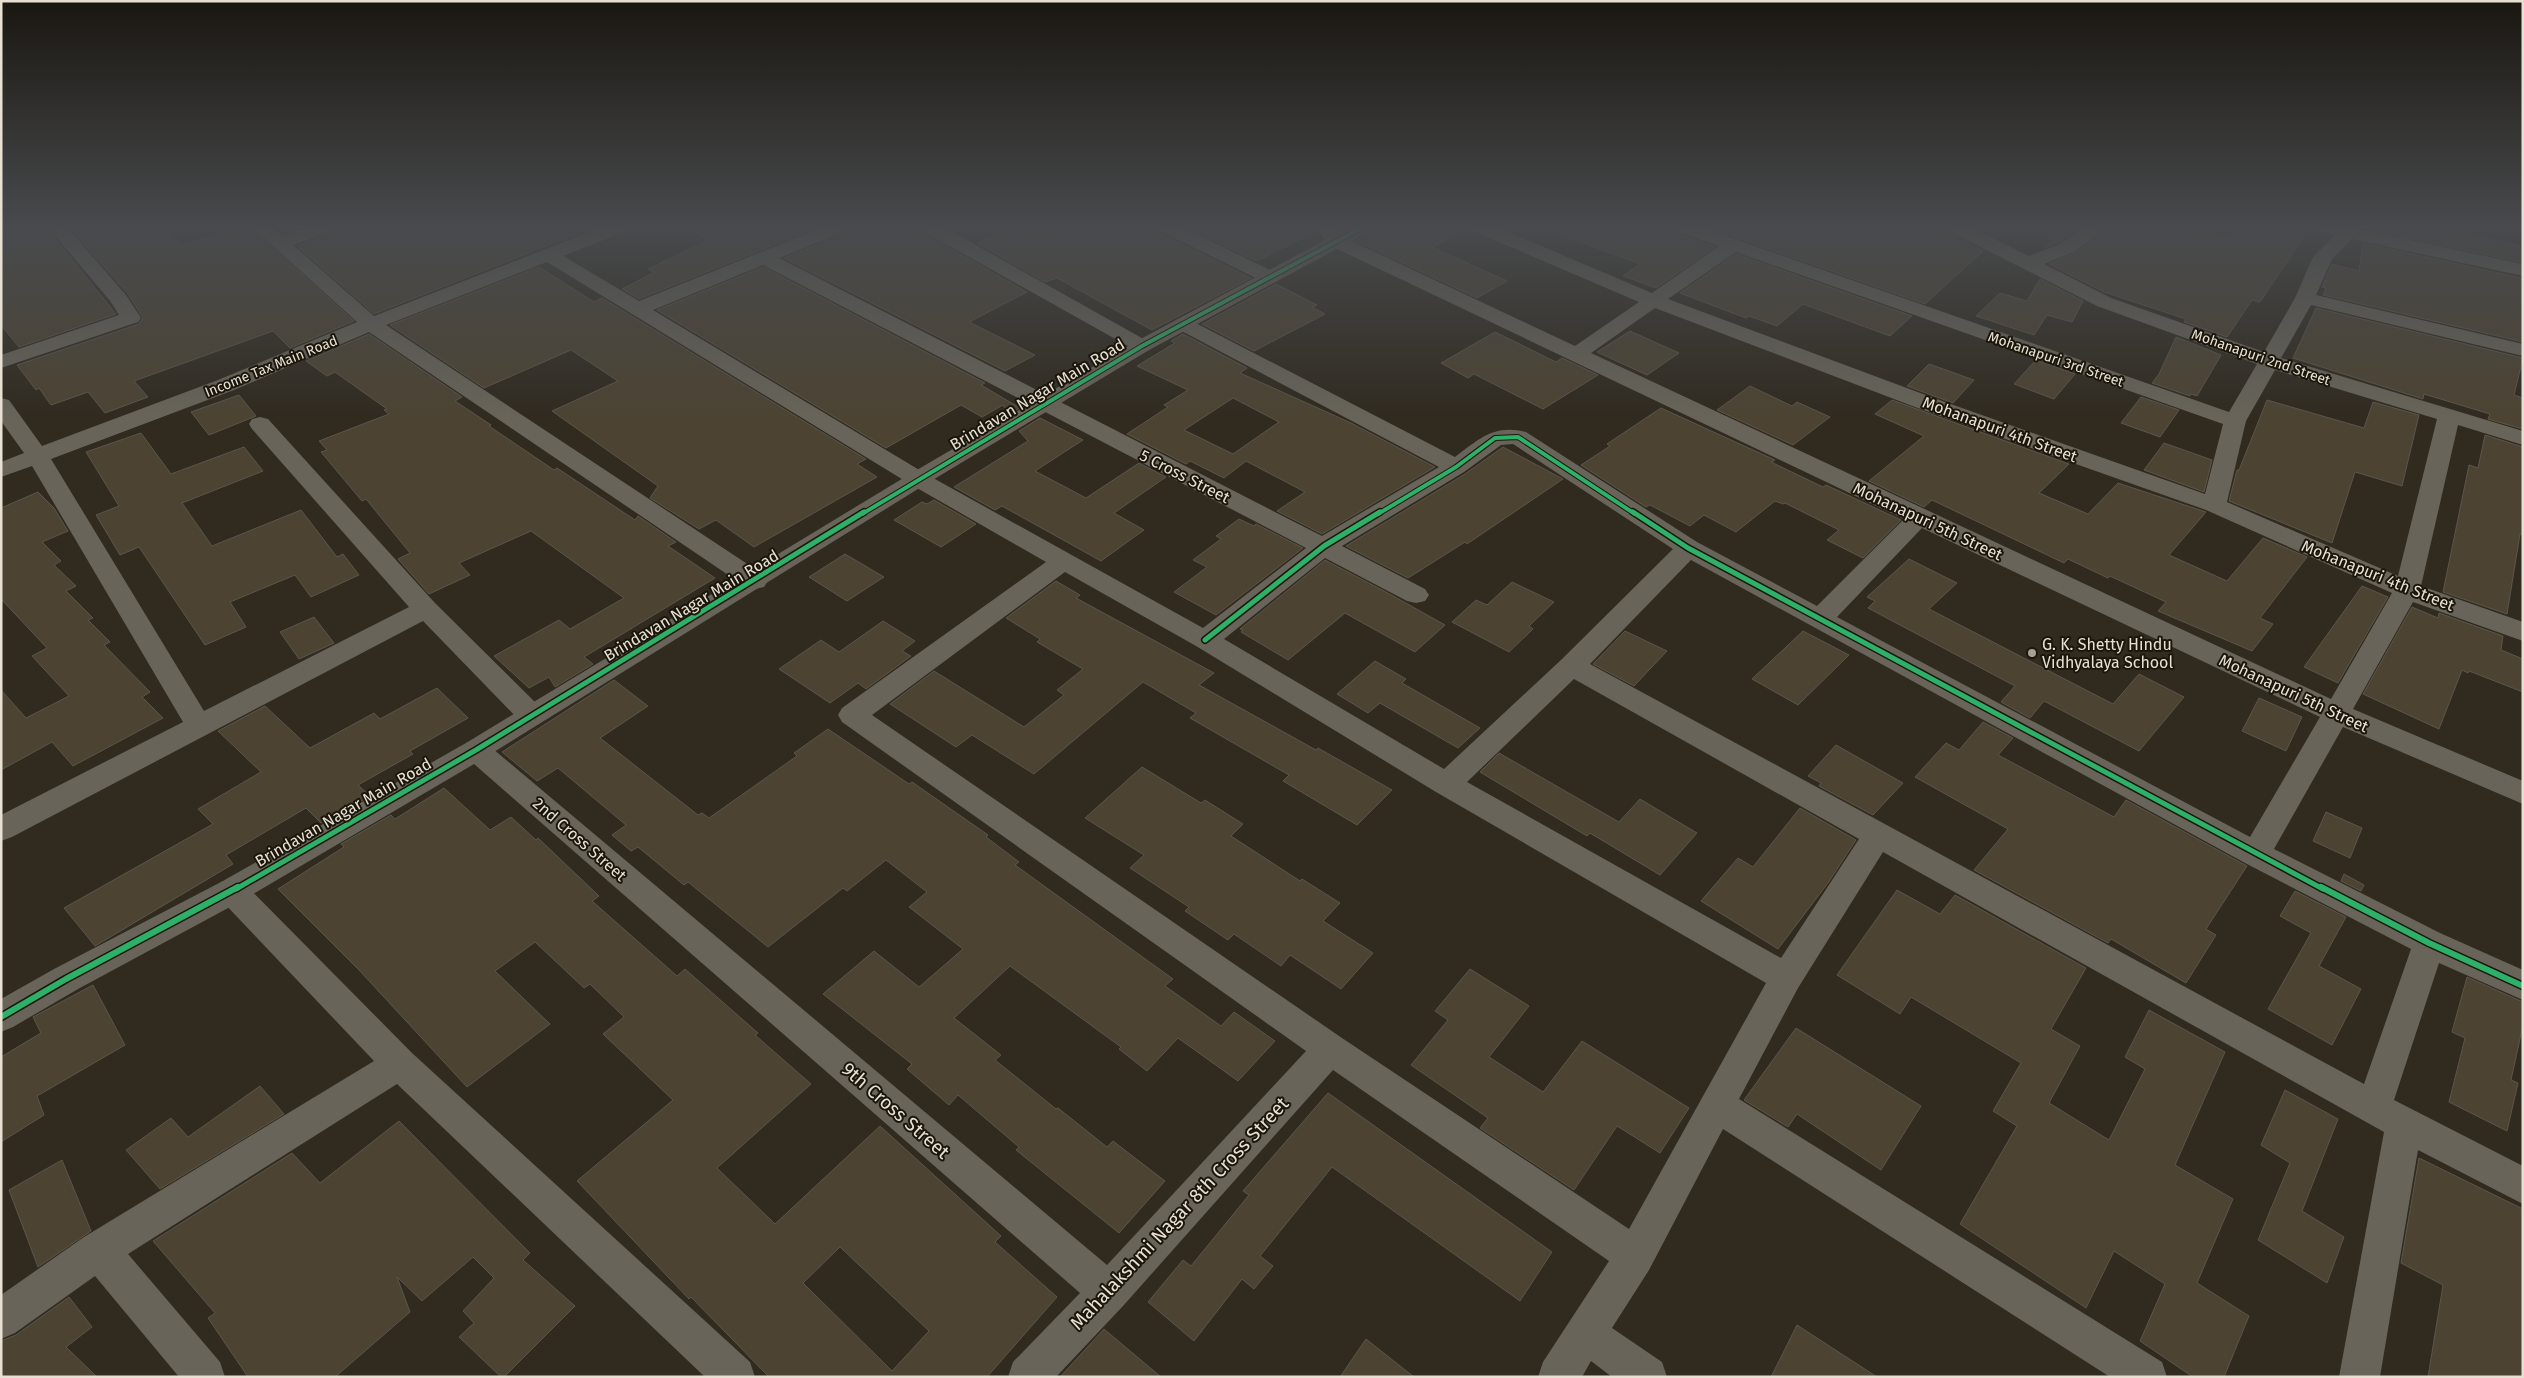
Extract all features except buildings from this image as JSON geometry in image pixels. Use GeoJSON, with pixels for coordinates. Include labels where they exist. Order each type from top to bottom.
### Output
{"type":"FeatureCollection","features":[{"type":"Feature","properties":{"kind":"street"},"geometry":{"type":"LineString","coordinates":[[1,362],[131,318],[111,290]]}},
{"type":"Feature","properties":{"kind":"street"},"geometry":{"type":"LineString","coordinates":[[333,290],[370,324],[755,581]]}},
{"type":"Feature","properties":{"kind":"street","name":"Income Tax Main Road"},"geometry":{"type":"LineString","coordinates":[[1,470],[226,385],[370,324],[459,290]]}},
{"type":"Feature","properties":{"kind":"street"},"geometry":{"type":"LineString","coordinates":[[607,290],[918,479],[1205,640],[1446,784],[1786,978]]}},
{"type":"Feature","properties":{"kind":"street"},"geometry":{"type":"LineString","coordinates":[[638,309],[684,290]]}},
{"type":"Feature","properties":{"kind":"street","name":"5 Cross Street"},"geometry":{"type":"LineString","coordinates":[[826,290],[1416,595]]}},
{"type":"Feature","properties":{"kind":"street"},"geometry":{"type":"LineString","coordinates":[[1043,290],[1142,346]]}},
{"type":"Feature","properties":{"kind":"street","name":"Brindavan Nagar Main Road"},"geometry":{"type":"LineString","coordinates":[[1,1017],[66,979],[232,891],[476,750],[755,581],[918,479],[1142,346],[1244,290]]}},
{"type":"Feature","properties":{"kind":"street","name":"Mohanapuri 5th Street"},"geometry":{"type":"LineString","coordinates":[[1444,290],[1575,355],[2336,713],[2523,793]]}},
{"type":"Feature","properties":{"kind":"street","name":"Mohanapuri 4th Street"},"geometry":{"type":"LineString","coordinates":[[1629,290],[1923,402],[2214,505],[2407,590],[2523,632]]}},
{"type":"Feature","properties":{"kind":"street"},"geometry":{"type":"LineString","coordinates":[[1575,355],[1670,290]]}},
{"type":"Feature","properties":{"kind":"street","name":"Mohanapuri 3rd Street"},"geometry":{"type":"LineString","coordinates":[[1860,290],[2234,422]]}},
{"type":"Feature","properties":{"kind":"street","name":"Mohanapuri 2nd Street"},"geometry":{"type":"LineString","coordinates":[[2080,290],[2104,302],[2269,361],[2523,438]]}},
{"type":"Feature","properties":{"kind":"street"},"geometry":{"type":"LineString","coordinates":[[2214,505],[2234,422],[2308,290]]}},
{"type":"Feature","properties":{"kind":"street"},"geometry":{"type":"LineString","coordinates":[[2305,298],[2523,350]]}},
{"type":"Feature","properties":{"kind":"street"},"geometry":{"type":"LineString","coordinates":[[1184,324],[1456,467]]}},
{"type":"Feature","properties":{"kind":"street"},"geometry":{"type":"LineString","coordinates":[[1,405],[37,455],[199,726]]}},
{"type":"Feature","properties":{"kind":"street"},"geometry":{"type":"LineString","coordinates":[[2256,854],[2407,590],[2449,417]]}},
{"type":"Feature","properties":{"kind":"street"},"geometry":{"type":"LineString","coordinates":[[260,424],[426,609],[531,715]]}},
{"type":"Feature","properties":{"kind":"street"},"geometry":{"type":"LineString","coordinates":[[1205,640],[1324,546],[1456,467],[1495,438],[1518,437],[1688,548],[2256,854],[2429,943],[2523,986]]}},
{"type":"Feature","properties":{"kind":"street"},"geometry":{"type":"LineString","coordinates":[[1820,619],[1919,517]]}},
{"type":"Feature","properties":{"kind":"street"},"geometry":{"type":"LineString","coordinates":[[1446,784],[1572,666],[1688,548]]}},
{"type":"Feature","properties":{"kind":"street"},"geometry":{"type":"LineString","coordinates":[[1064,561],[852,715],[1330,1048],[1635,1256]]}},
{"type":"Feature","properties":{"kind":"street"},"geometry":{"type":"LineString","coordinates":[[1,829],[426,609]]}},
{"type":"Feature","properties":{"kind":"street"},"geometry":{"type":"LineString","coordinates":[[1572,666],[2389,1116],[2523,1186]]}},
{"type":"Feature","properties":{"kind":"street","name":"2nd Cross Street"},"geometry":{"type":"LineString","coordinates":[[476,750],[683,928]]}},
{"type":"Feature","properties":{"kind":"street"},"geometry":{"type":"LineString","coordinates":[[1558,1377],[1635,1256],[1786,978],[1878,835]]}},
{"type":"Feature","properties":{"kind":"street"},"geometry":{"type":"LineString","coordinates":[[232,891],[400,1064],[735,1377]]}},
{"type":"Feature","properties":{"kind":"street","name":"9th Cross Street"},"geometry":{"type":"LineString","coordinates":[[683,928],[1109,1292]]}},
{"type":"Feature","properties":{"kind":"street"},"geometry":{"type":"LineString","coordinates":[[2359,1377],[2389,1116],[2429,943]]}},
{"type":"Feature","properties":{"kind":"street","name":"Mahalakshmi Nagar 8th Cross Street"},"geometry":{"type":"LineString","coordinates":[[1028,1377],[1109,1292],[1330,1048]]}},
{"type":"Feature","properties":{"kind":"street"},"geometry":{"type":"LineString","coordinates":[[1,1320],[98,1251],[400,1064]]}},
{"type":"Feature","properties":{"kind":"street"},"geometry":{"type":"LineString","coordinates":[[1717,1104],[2147,1377]]}},
{"type":"Feature","properties":{"kind":"street"},"geometry":{"type":"LineString","coordinates":[[98,1251],[130,1284],[205,1377]]}},
{"type":"Feature","properties":{"kind":"street"},"geometry":{"type":"LineString","coordinates":[[1586,1333],[1647,1377]]}},
{"type":"Feature","properties":{"kind":"cycle path"},"geometry":{"type":"LineString","coordinates":[[1,1017],[66,979],[232,891],[476,750],[918,479],[1142,346],[1245,290]]}},
{"type":"Feature","properties":{"kind":"cycle path"},"geometry":{"type":"LineString","coordinates":[[1205,640],[1324,546],[1456,467],[1495,438],[1518,437],[1688,548],[2256,854],[2429,943],[2523,986]]}},
{"type":"Feature","properties":{"kind":"place","name":"G. K. Shetty Hindu Vidhyalaya School"},"geometry":{"type":"Point","coordinates":[2032,653]}}]}
